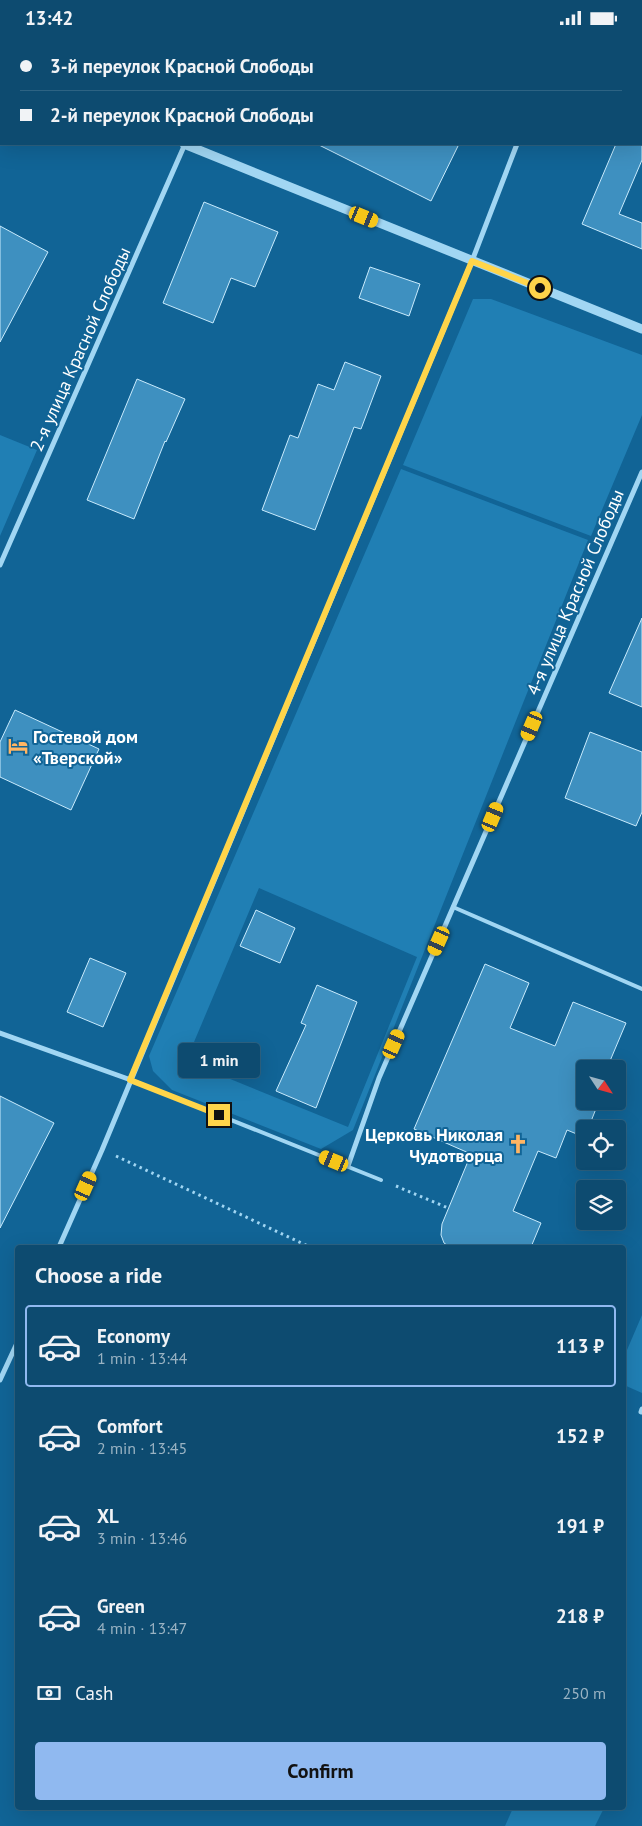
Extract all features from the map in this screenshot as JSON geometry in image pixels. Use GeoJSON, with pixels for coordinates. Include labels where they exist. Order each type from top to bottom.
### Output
{"type":"FeatureCollection","features":[{"type":"Feature","properties":{"kind":"street","name":"2-я улица Красной Слободы"},"geometry":{"type":"LineString","coordinates":[[0,565],[185,145]]}},
{"type":"Feature","properties":{"kind":"street"},"geometry":{"type":"LineString","coordinates":[[187,145],[642,329]]}},
{"type":"Feature","properties":{"kind":"street"},"geometry":{"type":"LineString","coordinates":[[60,1245],[102,1150],[472,261],[517,145]]}},
{"type":"Feature","properties":{"kind":"street","name":"4-я улица Красной Слободы"},"geometry":{"type":"LineString","coordinates":[[348,1166],[379,1078],[642,472]]}},
{"type":"Feature","properties":{"kind":"street"},"geometry":{"type":"LineString","coordinates":[[0,1033],[130,1080]]}},
{"type":"Feature","properties":{"kind":"street"},"geometry":{"type":"LineString","coordinates":[[0,1380],[15,1348]]}},
{"type":"Feature","properties":{"kind":"lane"},"geometry":{"type":"LineString","coordinates":[[454,907],[642,989]]}},
{"type":"Feature","properties":{"kind":"lane"},"geometry":{"type":"LineString","coordinates":[[130,1080],[381,1180]]}},
{"type":"Feature","properties":{"kind":"path"},"geometry":{"type":"LineString","coordinates":[[102,1150],[306,1245]]}},
{"type":"Feature","properties":{"kind":"path"},"geometry":{"type":"LineString","coordinates":[[381,1180],[448,1208]]}},
{"type":"Feature","properties":{"kind":"shaded area"},"geometry":{"type":"Polygon","coordinates":[[[473,299],[491,299],[642,355],[642,415],[591,536],[403,465],[473,299]]]}},
{"type":"Feature","properties":{"kind":"shaded area"},"geometry":{"type":"Polygon","coordinates":[[[0,435],[37,450],[0,536],[0,435]]]}},
{"type":"Feature","properties":{"kind":"shaded area"},"geometry":{"type":"Polygon","coordinates":[[[401,469],[588,540],[353,1130],[321,1149],[172,1090],[153,1071],[149,1056],[401,469]],[[259,888],[186,1061],[348,1127],[417,957],[259,888]]]}},
{"type":"Feature","properties":{"kind":"shaded area"},"geometry":{"type":"Polygon","coordinates":[[[642,1315],[642,1393],[626,1386],[626,1352],[642,1315]]]}},
{"type":"Feature","properties":{"kind":"shaded area"},"geometry":{"type":"Polygon","coordinates":[[[512,1810],[603,1810],[595,1826],[505,1826],[512,1810]]]}},
{"type":"Feature","properties":{"kind":"building"},"geometry":{"type":"Polygon","coordinates":[[[319,145],[459,145],[431,201],[319,145]]]}},
{"type":"Feature","properties":{"kind":"building"},"geometry":{"type":"Polygon","coordinates":[[[616,145],[642,145],[642,160],[619,214],[642,223],[642,249],[582,224],[616,145]]]}},
{"type":"Feature","properties":{"kind":"building"},"geometry":{"type":"Polygon","coordinates":[[[204,202],[278,232],[255,287],[231,278],[213,323],[163,303],[204,202]]]}},
{"type":"Feature","properties":{"kind":"building"},"geometry":{"type":"Polygon","coordinates":[[[0,226],[48,252],[0,342],[0,226]]]}},
{"type":"Feature","properties":{"kind":"building"},"geometry":{"type":"Polygon","coordinates":[[[370,267],[420,284],[409,316],[359,298],[370,267]]]}},
{"type":"Feature","properties":{"kind":"building"},"geometry":{"type":"Polygon","coordinates":[[[345,362],[381,376],[361,429],[354,427],[315,530],[262,510],[290,435],[298,438],[318,384],[334,390],[345,362]]]}},
{"type":"Feature","properties":{"kind":"building"},"geometry":{"type":"Polygon","coordinates":[[[137,379],[185,399],[165,441],[134,519],[87,500],[137,379]]]}},
{"type":"Feature","properties":{"kind":"building"},"geometry":{"type":"Polygon","coordinates":[[[642,618],[642,707],[609,693],[642,618]]]}},
{"type":"Feature","properties":{"kind":"building"},"geometry":{"type":"Polygon","coordinates":[[[15,710],[99,749],[71,810],[0,777],[0,742],[15,710]]]}},
{"type":"Feature","properties":{"kind":"building"},"geometry":{"type":"Polygon","coordinates":[[[590,732],[642,752],[642,812],[636,826],[565,798],[590,732]]]}},
{"type":"Feature","properties":{"kind":"building"},"geometry":{"type":"Polygon","coordinates":[[[256,910],[295,928],[280,963],[240,946],[256,910]]]}},
{"type":"Feature","properties":{"kind":"building"},"geometry":{"type":"Polygon","coordinates":[[[90,958],[126,973],[103,1027],[67,1012],[90,958]]]}},
{"type":"Feature","properties":{"kind":"building"},"geometry":{"type":"Polygon","coordinates":[[[485,964],[529,983],[510,1028],[555,1046],[573,1002],[626,1023],[610,1060],[576,1060],[576,1110],[595,1110],[592,1120],[576,1120],[576,1134],[567,1130],[556,1158],[538,1151],[513,1211],[541,1223],[532,1245],[447,1245],[444,1243],[441,1235],[442,1224],[471,1154],[414,1129],[485,964]]]}},
{"type":"Feature","properties":{"kind":"building"},"geometry":{"type":"Polygon","coordinates":[[[317,985],[357,1002],[316,1108],[276,1091],[306,1025],[301,1023],[317,985]]]}},
{"type":"Feature","properties":{"kind":"building"},"geometry":{"type":"Polygon","coordinates":[[[0,1096],[54,1123],[0,1228],[0,1096]]]}},
{"type":"Feature","properties":{"kind":"place","name":"Гостевой дом «Тверской»"},"geometry":{"type":"Point","coordinates":[18,746]}},
{"type":"Feature","properties":{"kind":"place","name":"Церковь Николая Чудотворца"},"geometry":{"type":"Point","coordinates":[518,1144]}},
{"type":"Feature","properties":{"kind":"route"},"geometry":{"type":"LineString","coordinates":[[219,1115],[130,1080],[472,261],[540,288]]}}]}
